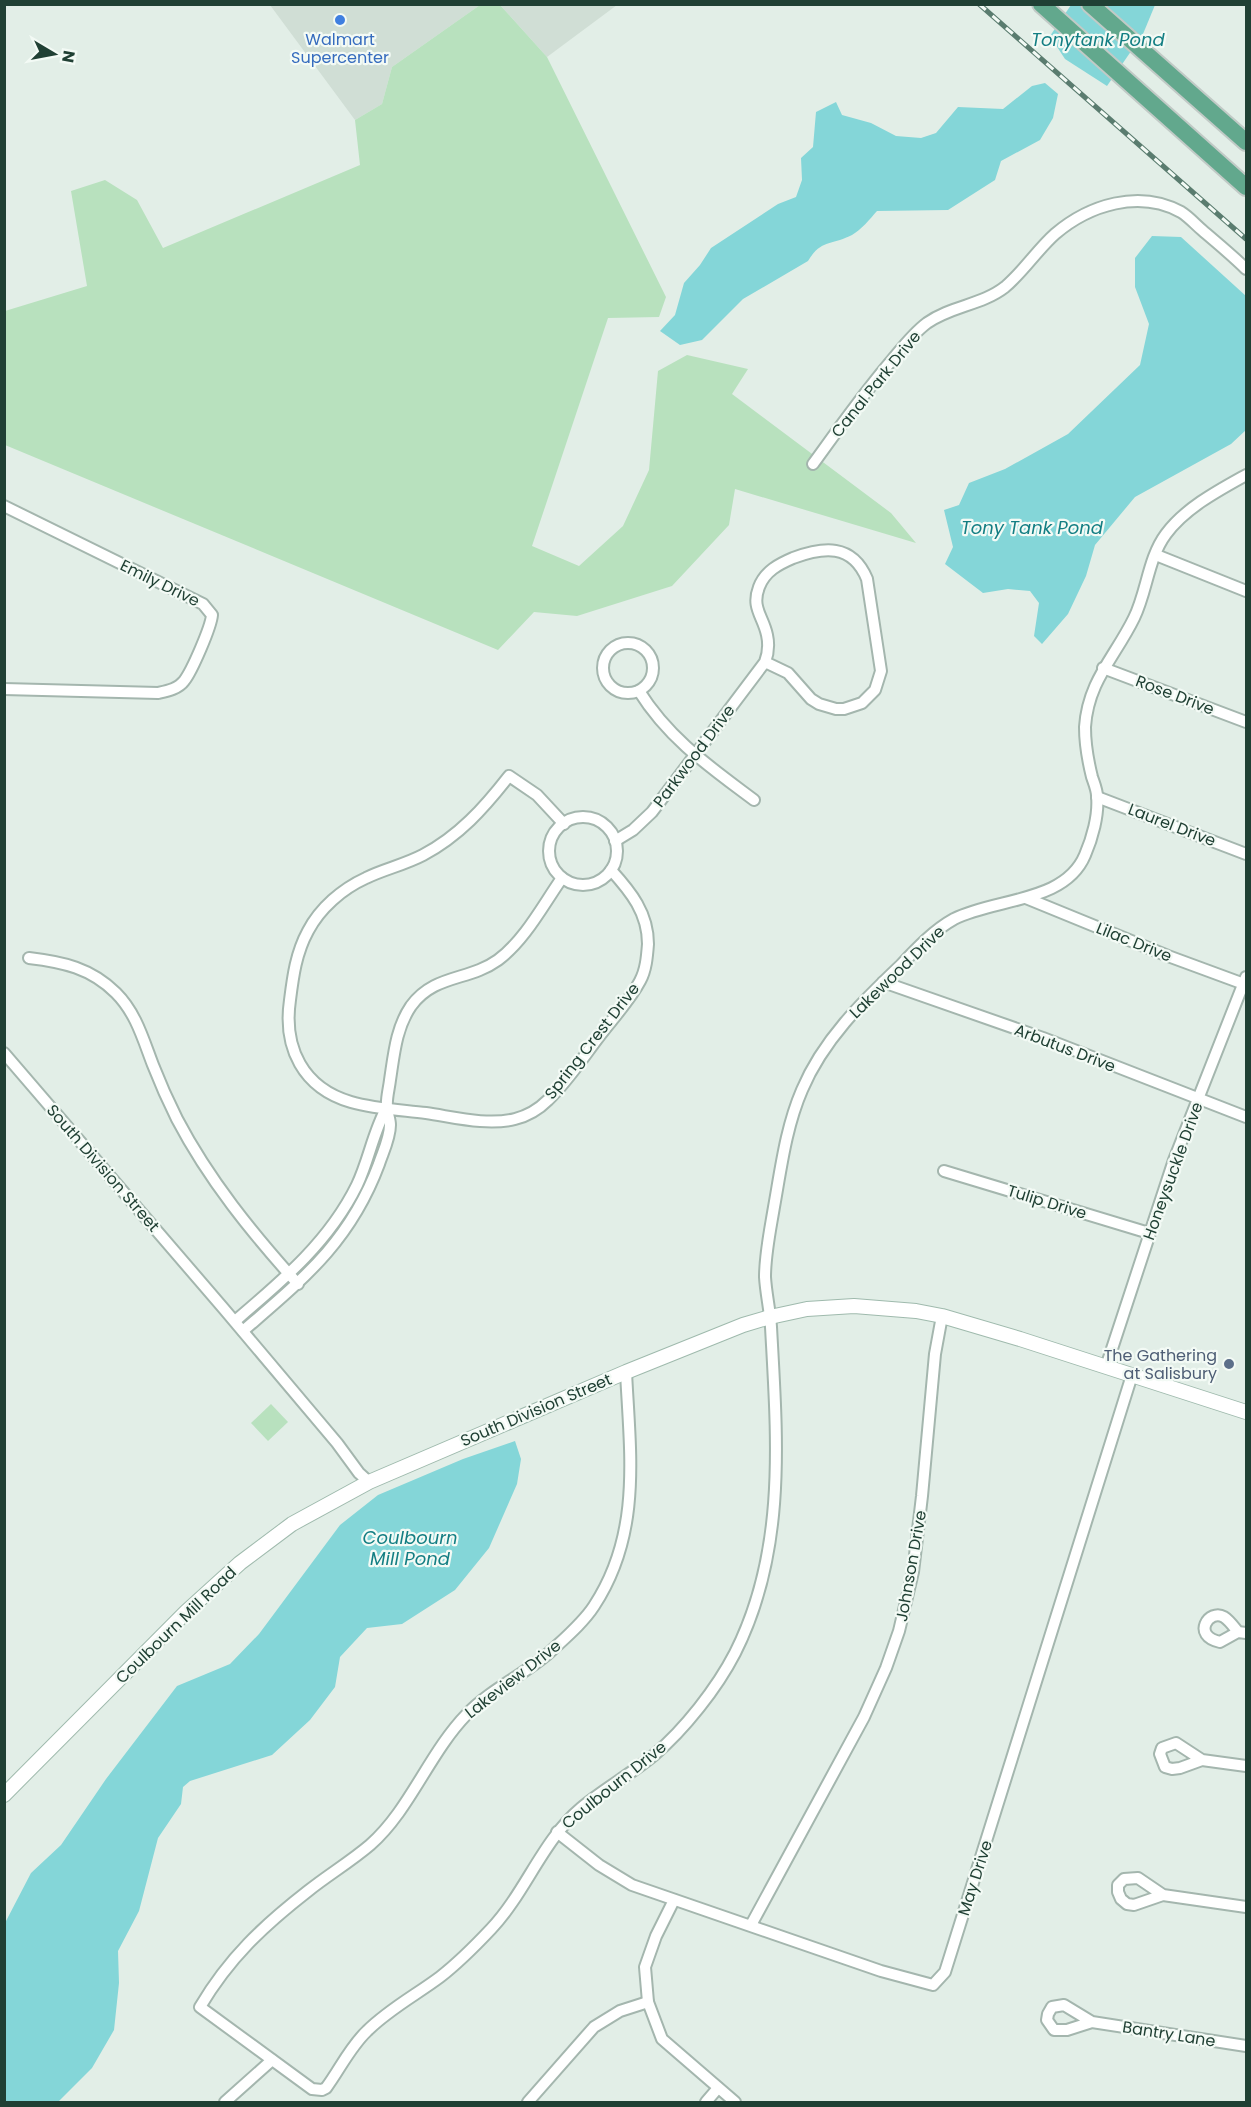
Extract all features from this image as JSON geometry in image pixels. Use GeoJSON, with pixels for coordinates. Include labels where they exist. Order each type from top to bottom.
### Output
{"type":"FeatureCollection","features":[{"type":"Feature","properties":{"kind":"main road"},"geometry":{"type":"LineString","coordinates":[[1041,4],[1246,187]]}},
{"type":"Feature","properties":{"kind":"main road"},"geometry":{"type":"LineString","coordinates":[[1090,4],[1246,142]]}},
{"type":"Feature","properties":{"kind":"street","name":"Canal Park Drive"},"geometry":{"type":"LineString","coordinates":[[813,464],[910,338],[948,312],[981,300],[1005,287],[1056,233],[1090,210],[1126,201],[1151,202],[1167,207],[1182,213],[1246,268]]}},
{"type":"Feature","properties":{"kind":"street","name":"Lakewood Drive"},"geometry":{"type":"LineString","coordinates":[[770,1317],[766,1292],[766,1253],[786,1140],[793,1114],[818,1056],[883,982],[916,949],[950,921],[973,911],[1026,898],[1059,885],[1080,865],[1090,842],[1097,796],[1089,764],[1085,724],[1091,697],[1103,668],[1134,619],[1161,540],[1171,528],[1201,503],[1246,475]]}},
{"type":"Feature","properties":{"kind":"street","name":"Emily Drive"},"geometry":{"type":"LineString","coordinates":[[4,506],[203,604],[212,615],[210,627],[184,681],[171,690],[158,693],[4,689]]}},
{"type":"Feature","properties":{"kind":"street"},"geometry":{"type":"LineString","coordinates":[[831,550],[847,554],[854,559],[861,566],[867,579],[880,662],[878,681],[869,697],[854,707],[827,708],[811,699],[788,673],[765,662],[768,654],[767,635],[756,606],[759,586],[764,577],[779,564],[814,551],[831,550]]}},
{"type":"Feature","properties":{"kind":"street"},"geometry":{"type":"LineString","coordinates":[[1155,555],[1246,591]]}},
{"type":"Feature","properties":{"kind":"street"},"geometry":{"type":"LineString","coordinates":[[620,644],[637,644],[644,648],[653,662],[651,679],[639,691],[631,693],[615,690],[605,677],[604,661],[613,648],[620,644]]}},
{"type":"Feature","properties":{"kind":"street","name":"Parkwood Drive"},"geometry":{"type":"LineString","coordinates":[[615,841],[642,823],[765,662]]}},
{"type":"Feature","properties":{"kind":"street","name":"Rose Drive"},"geometry":{"type":"LineString","coordinates":[[1103,668],[1246,722]]}},
{"type":"Feature","properties":{"kind":"street"},"geometry":{"type":"LineString","coordinates":[[639,691],[665,727],[695,755],[754,800]]}},
{"type":"Feature","properties":{"kind":"street","name":"Spring Crest Drive"},"geometry":{"type":"LineString","coordinates":[[564,824],[537,795],[509,776],[477,815],[451,838],[409,862],[366,877],[342,892],[322,910],[308,931],[296,962],[288,1024],[294,1054],[312,1079],[325,1090],[352,1102],[480,1121],[500,1121],[530,1113],[548,1100],[633,992],[645,969],[648,942],[643,914],[629,891],[611,870]]}},
{"type":"Feature","properties":{"kind":"street","name":"Laurel Drive"},"geometry":{"type":"LineString","coordinates":[[1097,796],[1246,854]]}},
{"type":"Feature","properties":{"kind":"street"},"geometry":{"type":"LineString","coordinates":[[574,819],[594,819],[610,831],[615,841],[616,861],[604,878],[594,884],[571,883],[561,878],[550,860],[549,849],[552,839],[564,824],[574,819]]}},
{"type":"Feature","properties":{"kind":"street"},"geometry":{"type":"LineString","coordinates":[[243,1331],[316,1266],[340,1238],[364,1198],[387,1140],[390,1125],[387,1107],[396,1043],[399,1029],[411,1007],[428,989],[440,982],[488,966],[505,954],[519,939],[561,878]]}},
{"type":"Feature","properties":{"kind":"street","name":"Lilac Drive"},"geometry":{"type":"LineString","coordinates":[[1026,898],[1168,956],[1245,980]]}},
{"type":"Feature","properties":{"kind":"street"},"geometry":{"type":"LineString","coordinates":[[29,958],[69,964],[89,972],[108,985],[126,1005],[138,1027],[165,1094],[201,1160],[232,1205],[298,1284]]}},
{"type":"Feature","properties":{"kind":"street","name":"Honeysuckle Drive"},"geometry":{"type":"LineString","coordinates":[[1106,1367],[1174,1160],[1245,980]]}},
{"type":"Feature","properties":{"kind":"street","name":"Arbutus Drive"},"geometry":{"type":"LineString","coordinates":[[883,982],[1043,1038],[1246,1117]]}},
{"type":"Feature","properties":{"kind":"street","name":"South Division Street"},"geometry":{"type":"LineString","coordinates":[[4,1053],[235,1321],[337,1443],[359,1473],[369,1482],[709,1337],[770,1317],[807,1309],[854,1306],[916,1311],[942,1316],[1246,1412]]}},
{"type":"Feature","properties":{"kind":"street"},"geometry":{"type":"LineString","coordinates":[[235,1321],[289,1275],[322,1240],[344,1209],[363,1173],[378,1123],[387,1107]]}},
{"type":"Feature","properties":{"kind":"street","name":"Tulip Drive"},"geometry":{"type":"LineString","coordinates":[[945,1171],[1149,1233]]}},
{"type":"Feature","properties":{"kind":"street","name":"Johnson Drive"},"geometry":{"type":"LineString","coordinates":[[751,1925],[864,1717],[896,1641],[913,1572],[935,1354],[942,1316]]}},
{"type":"Feature","properties":{"kind":"street","name":"Coulbourn Drive"},"geometry":{"type":"LineString","coordinates":[[272,2060],[312,2089],[326,2088],[362,2035],[382,2017],[442,1975],[490,1930],[519,1893],[557,1832],[580,1808],[660,1750],[705,1700],[723,1673],[749,1623],[767,1561],[775,1511],[770,1317]]}},
{"type":"Feature","properties":{"kind":"street","name":"Lakeview Drive"},"geometry":{"type":"LineString","coordinates":[[272,2060],[201,2007],[218,1978],[239,1952],[308,1891],[347,1864],[380,1836],[445,1739],[467,1714],[487,1696],[547,1655],[594,1607],[624,1540],[628,1519],[630,1455],[626,1372]]}},
{"type":"Feature","properties":{"kind":"street","name":"May Drive"},"geometry":{"type":"LineString","coordinates":[[557,1832],[599,1865],[632,1885],[881,1971],[933,1985],[945,1972],[1132,1375]]}},
{"type":"Feature","properties":{"kind":"street","name":"Coulbourn Mill Road"},"geometry":{"type":"LineString","coordinates":[[4,1795],[180,1618],[240,1563],[292,1524],[369,1482]]}},
{"type":"Feature","properties":{"kind":"street"},"geometry":{"type":"LineString","coordinates":[[1202,1760],[1246,1766]]}},
{"type":"Feature","properties":{"kind":"street"},"geometry":{"type":"LineString","coordinates":[[1163,1895],[1246,1908]]}},
{"type":"Feature","properties":{"kind":"street"},"geometry":{"type":"LineString","coordinates":[[674,1900],[656,1936],[645,1967],[648,2002],[662,2039],[735,2103]]}},
{"type":"Feature","properties":{"kind":"street"},"geometry":{"type":"LineString","coordinates":[[528,2103],[594,2026],[620,2011],[648,2002]]}},
{"type":"Feature","properties":{"kind":"street","name":"Bantry Lane"},"geometry":{"type":"LineString","coordinates":[[1092,2022],[1246,2046]]}},
{"type":"Feature","properties":{"kind":"street"},"geometry":{"type":"LineString","coordinates":[[225,2103],[272,2060]]}},
{"type":"Feature","properties":{"kind":"street"},"geometry":{"type":"LineString","coordinates":[[706,2103],[718,2088]]}},
{"type":"Feature","properties":{"kind":"shaded area"},"geometry":{"type":"Polygon","coordinates":[[[270,5],[480,5],[392,67],[382,104],[355,120],[270,5]]]}},
{"type":"Feature","properties":{"kind":"shaded area"},"geometry":{"type":"Polygon","coordinates":[[[500,5],[617,5],[547,57],[500,5]]]}},
{"type":"Feature","properties":{"kind":"green space"},"geometry":{"type":"Polygon","coordinates":[[[480,5],[500,5],[547,57],[666,297],[659,317],[608,318],[532,546],[579,566],[623,526],[649,470],[658,371],[687,355],[748,369],[732,394],[891,513],[916,543],[735,489],[729,525],[672,586],[577,616],[534,612],[498,650],[5,445],[5,311],[87,286],[71,191],[105,180],[137,200],[163,248],[360,165],[355,120],[382,104],[392,67],[480,5]]]}},
{"type":"Feature","properties":{"kind":"green space"},"geometry":{"type":"Polygon","coordinates":[[[271,1404],[288,1422],[268,1441],[251,1423],[271,1404]]]}},
{"type":"Feature","properties":{"kind":"water","name":"Tonytank Pond"},"geometry":{"type":"Polygon","coordinates":[[[1071,5],[1155,5],[1143,34],[1107,86],[1065,59],[1050,36],[1071,5]]]}},
{"type":"Feature","properties":{"kind":"water"},"geometry":{"type":"Polygon","coordinates":[[[1045,83],[1058,94],[1053,118],[1040,140],[1001,161],[995,180],[948,210],[877,211],[855,233],[828,243],[818,249],[808,261],[743,299],[702,340],[680,345],[660,331],[675,315],[684,283],[711,248],[778,204],[796,197],[802,180],[801,158],[813,147],[816,112],[836,102],[842,115],[871,123],[896,136],[921,138],[936,133],[958,107],[1003,109],[1032,86],[1045,83]]]}},
{"type":"Feature","properties":{"kind":"water","name":"Tony Tank Pond"},"geometry":{"type":"Polygon","coordinates":[[[1152,236],[1181,237],[1246,296],[1246,430],[1231,444],[1135,497],[1095,545],[1086,576],[1068,614],[1042,644],[1034,636],[1039,603],[1030,591],[1008,589],[983,593],[945,564],[953,547],[944,510],[959,505],[969,483],[1005,469],[1068,434],[1140,365],[1149,324],[1135,287],[1135,258],[1152,236]]]}},
{"type":"Feature","properties":{"kind":"water","name":"Coulbourn Mill Pond"},"geometry":{"type":"Polygon","coordinates":[[[515,1441],[521,1459],[517,1484],[489,1548],[455,1590],[402,1624],[367,1628],[340,1657],[335,1687],[310,1720],[272,1755],[190,1781],[183,1787],[181,1804],[158,1838],[139,1911],[118,1951],[119,1983],[114,2030],[92,2068],[58,2102],[5,2102],[5,1923],[31,1873],[61,1845],[106,1779],[177,1686],[230,1664],[259,1634],[340,1525],[378,1495],[463,1459],[515,1441]]]}},
{"type":"Feature","properties":{"kind":"railway"},"geometry":{"type":"LineString","coordinates":[[979,4],[1246,239]]}},
{"type":"Feature","properties":{"kind":"place","name":"Walmart Supercenter"},"geometry":{"type":"Point","coordinates":[340,20]}},
{"type":"Feature","properties":{"kind":"place","name":"The Gathering at Salisbury"},"geometry":{"type":"Point","coordinates":[1229,1364]}}]}
